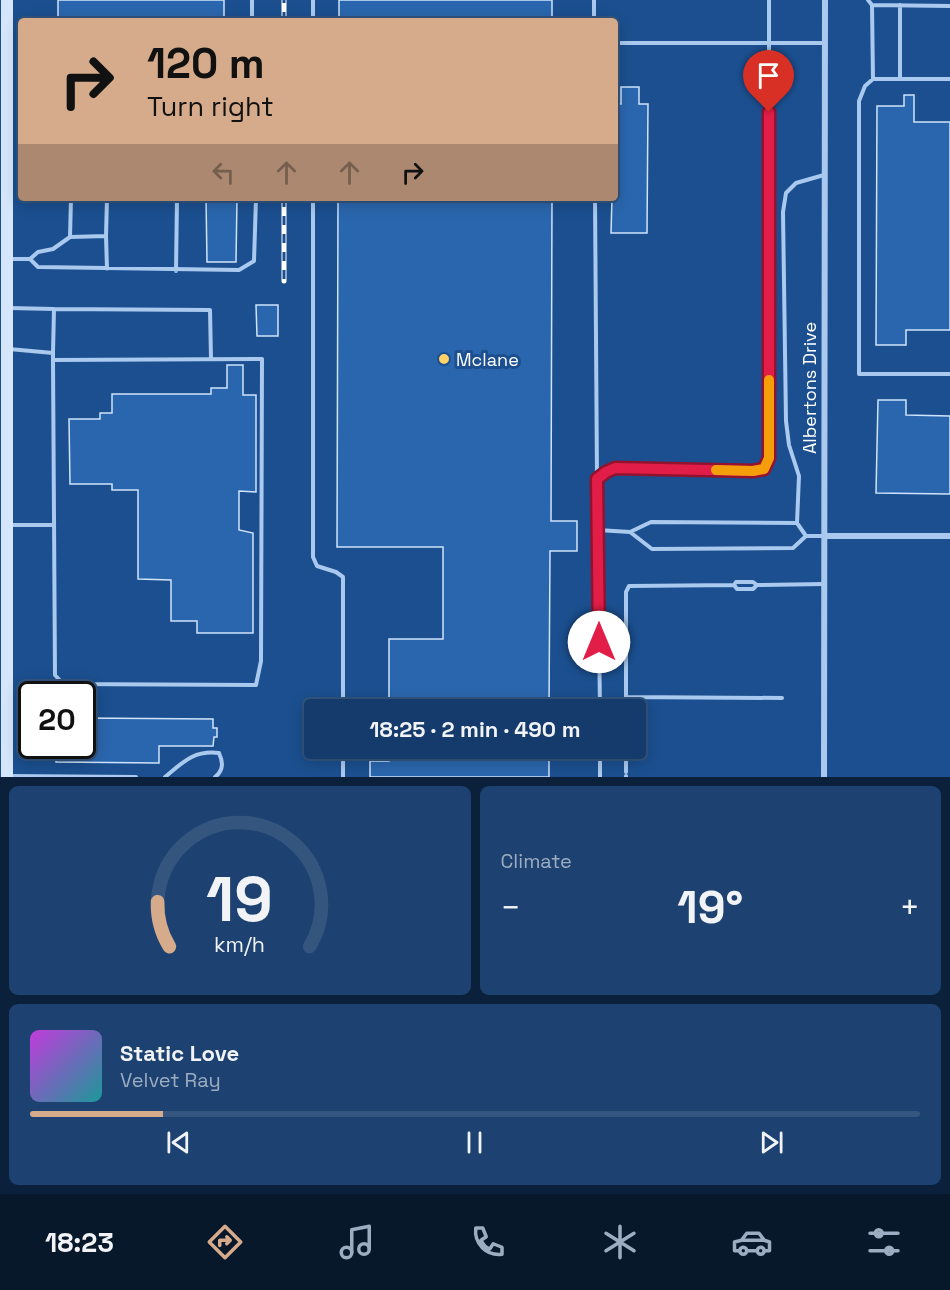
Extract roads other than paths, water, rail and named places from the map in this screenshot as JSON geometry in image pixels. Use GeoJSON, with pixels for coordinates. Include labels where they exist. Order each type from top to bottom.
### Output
{"type":"FeatureCollection","features":[{"type":"Feature","properties":{"kind":"main road"},"geometry":{"type":"LineString","coordinates":[[0,776],[7,777],[3,525],[3,349],[6,308],[3,259],[3,138],[7,0]]}},
{"type":"Feature","properties":{"kind":"street","name":"Albertons Drive"},"geometry":{"type":"LineString","coordinates":[[824,777],[825,0]]}},
{"type":"Feature","properties":{"kind":"street"},"geometry":{"type":"LineString","coordinates":[[824,536],[950,536]]}},
{"type":"Feature","properties":{"kind":"lane"},"geometry":{"type":"LineString","coordinates":[[252,0],[252,18]]}},
{"type":"Feature","properties":{"kind":"lane"},"geometry":{"type":"LineString","coordinates":[[313,18],[314,0]]}},
{"type":"Feature","properties":{"kind":"lane"},"geometry":{"type":"LineString","coordinates":[[594,0],[594,18]]}},
{"type":"Feature","properties":{"kind":"lane"},"geometry":{"type":"LineString","coordinates":[[597,479],[615,468],[753,471],[764,469],[769,458],[769,0]]}},
{"type":"Feature","properties":{"kind":"lane"},"geometry":{"type":"LineString","coordinates":[[868,0],[872,5],[873,79]]}},
{"type":"Feature","properties":{"kind":"lane"},"geometry":{"type":"LineString","coordinates":[[872,5],[950,6]]}},
{"type":"Feature","properties":{"kind":"lane"},"geometry":{"type":"LineString","coordinates":[[900,5],[900,79]]}},
{"type":"Feature","properties":{"kind":"lane"},"geometry":{"type":"LineString","coordinates":[[618,43],[825,43]]}},
{"type":"Feature","properties":{"kind":"lane"},"geometry":{"type":"LineString","coordinates":[[950,79],[873,79],[865,86],[859,101],[859,374],[950,374]]}},
{"type":"Feature","properties":{"kind":"lane"},"geometry":{"type":"LineString","coordinates":[[806,536],[797,524],[799,476],[789,445],[786,421],[783,212],[786,193],[796,183],[824,175]]}},
{"type":"Feature","properties":{"kind":"lane"},"geometry":{"type":"LineString","coordinates":[[70,237],[71,201]]}},
{"type":"Feature","properties":{"kind":"lane"},"geometry":{"type":"LineString","coordinates":[[107,201],[107,269]]}},
{"type":"Feature","properties":{"kind":"lane"},"geometry":{"type":"LineString","coordinates":[[176,271],[177,201]]}},
{"type":"Feature","properties":{"kind":"lane"},"geometry":{"type":"LineString","coordinates":[[30,259],[38,267],[176,271],[239,270],[255,261],[255,201]]}},
{"type":"Feature","properties":{"kind":"lane"},"geometry":{"type":"LineString","coordinates":[[313,201],[313,557],[317,566],[336,572],[343,577],[343,699]]}},
{"type":"Feature","properties":{"kind":"lane"},"geometry":{"type":"LineString","coordinates":[[596,201],[600,699]]}},
{"type":"Feature","properties":{"kind":"lane"},"geometry":{"type":"LineString","coordinates":[[3,259],[30,259],[38,252],[53,249],[70,237],[106,236]]}},
{"type":"Feature","properties":{"kind":"lane"},"geometry":{"type":"LineString","coordinates":[[6,308],[210,310],[211,359]]}},
{"type":"Feature","properties":{"kind":"lane"},"geometry":{"type":"LineString","coordinates":[[53,360],[262,359],[261,661],[256,685],[63,684],[56,675],[53,525],[53,360],[53,353],[54,309]]}},
{"type":"Feature","properties":{"kind":"lane"},"geometry":{"type":"LineString","coordinates":[[3,349],[53,353]]}},
{"type":"Feature","properties":{"kind":"lane"},"geometry":{"type":"LineString","coordinates":[[598,531],[630,532],[651,522],[797,524]]}},
{"type":"Feature","properties":{"kind":"lane"},"geometry":{"type":"LineString","coordinates":[[3,525],[53,525]]}},
{"type":"Feature","properties":{"kind":"lane"},"geometry":{"type":"LineString","coordinates":[[630,532],[652,549],[793,548],[806,536],[824,536]]}},
{"type":"Feature","properties":{"kind":"lane"},"geometry":{"type":"LineString","coordinates":[[782,698],[626,697],[626,592],[629,586],[734,585],[736,582],[753,582],[757,585],[824,584]]}},
{"type":"Feature","properties":{"kind":"lane"},"geometry":{"type":"LineString","coordinates":[[165,777],[196,754],[205,751],[219,753],[223,761],[215,777]]}},
{"type":"Feature","properties":{"kind":"lane"},"geometry":{"type":"LineString","coordinates":[[343,759],[343,777]]}},
{"type":"Feature","properties":{"kind":"lane"},"geometry":{"type":"LineString","coordinates":[[600,759],[600,777]]}},
{"type":"Feature","properties":{"kind":"lane"},"geometry":{"type":"LineString","coordinates":[[626,759],[626,775]]}},
{"type":"Feature","properties":{"kind":"lane"},"geometry":{"type":"LineString","coordinates":[[7,777],[136,777]]}},
{"type":"Feature","properties":{"kind":"railway"},"geometry":{"type":"LineString","coordinates":[[284,0],[284,18]]}},
{"type":"Feature","properties":{"kind":"railway"},"geometry":{"type":"LineString","coordinates":[[284,201],[284,281]]}},
{"type":"Feature","properties":{"kind":"place","name":"Mclane"},"geometry":{"type":"Point","coordinates":[444,359]}}]}
